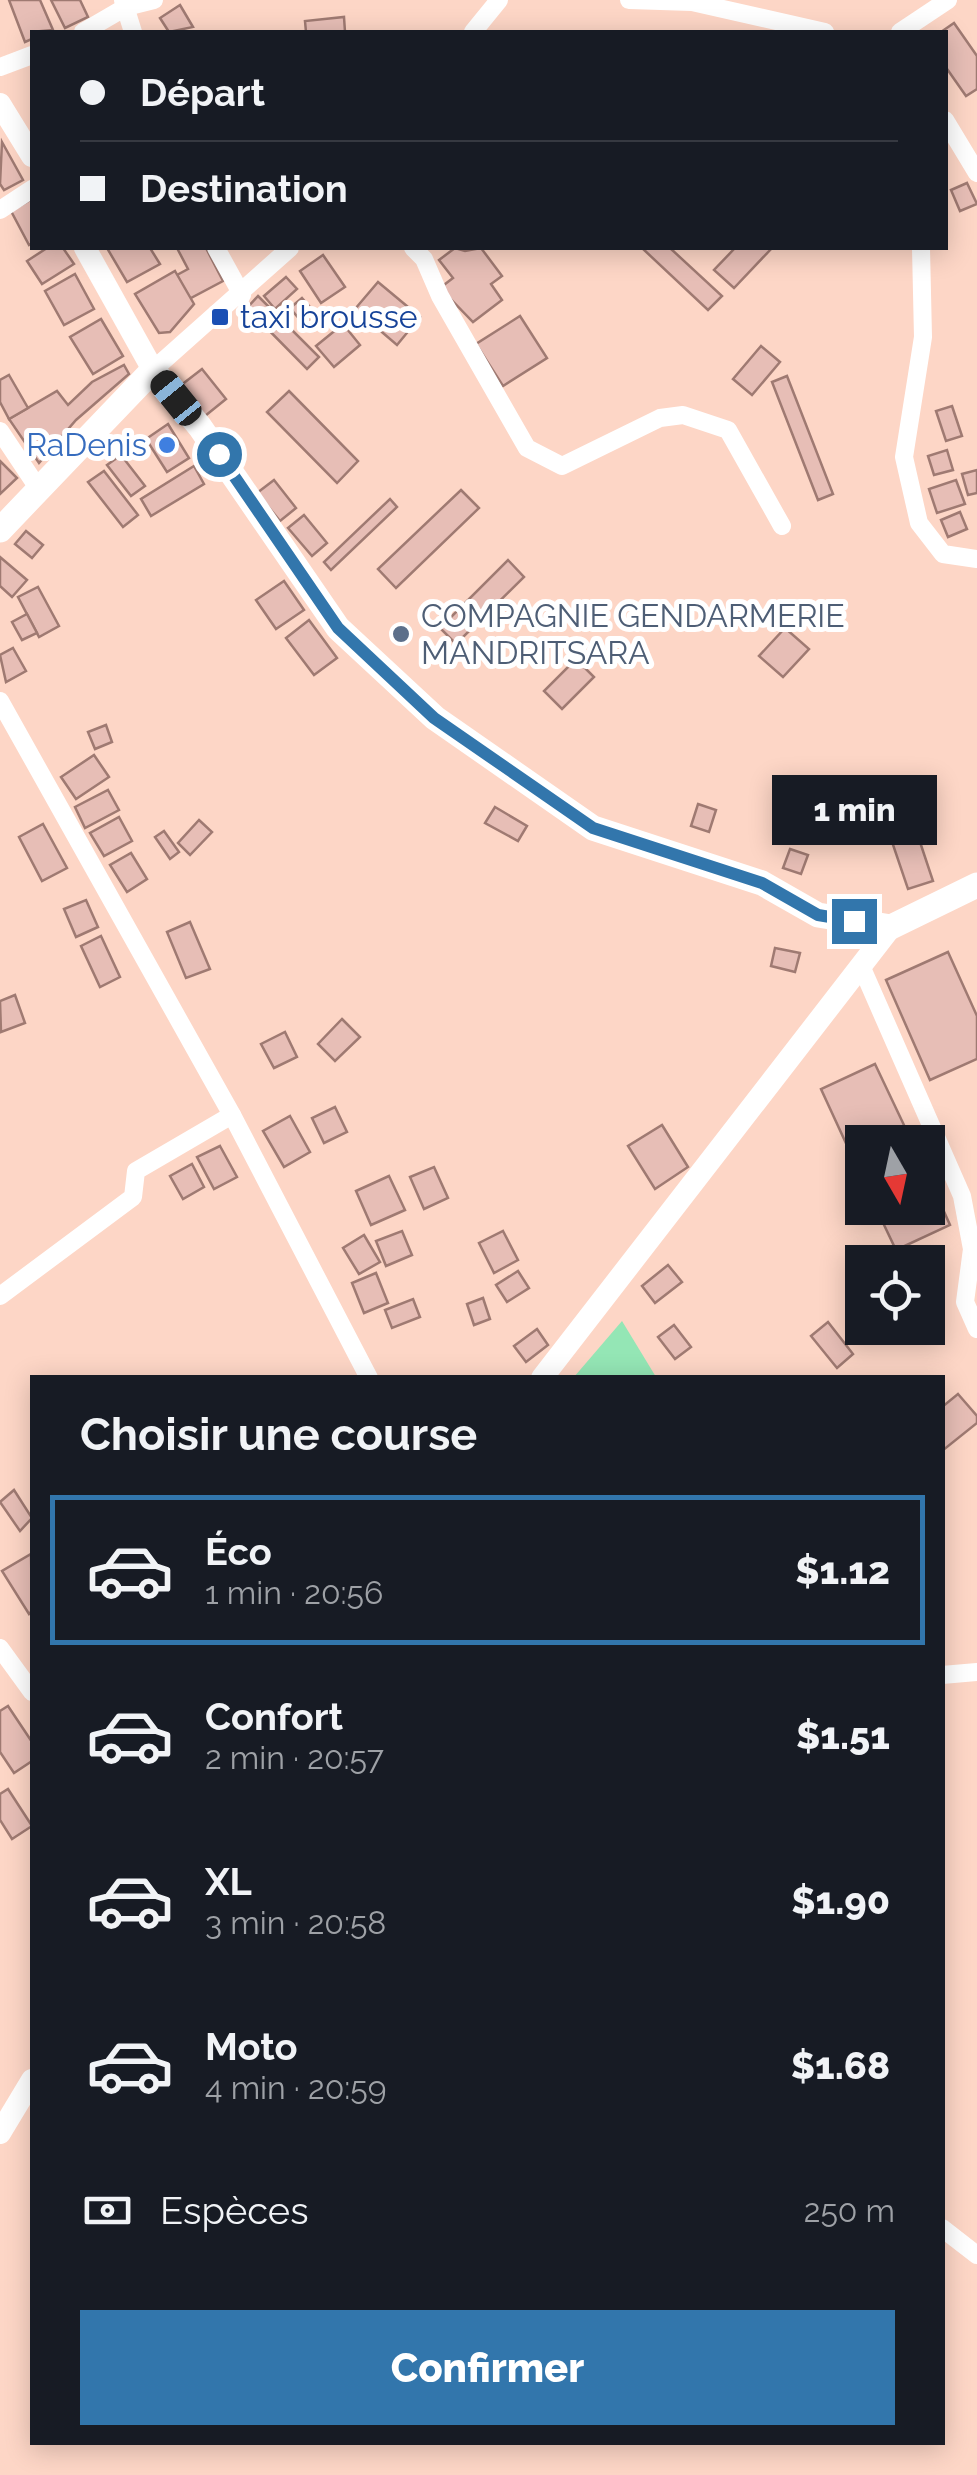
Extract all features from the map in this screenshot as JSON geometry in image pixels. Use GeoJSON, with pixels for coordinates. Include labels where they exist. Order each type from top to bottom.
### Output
{"type":"FeatureCollection","features":[{"type":"Feature","properties":{"kind":"main road"},"geometry":{"type":"LineString","coordinates":[[0,530],[154,370],[200,427],[338,628],[434,718],[593,828],[762,883],[818,915],[890,927],[975,884]]}},
{"type":"Feature","properties":{"kind":"street"},"geometry":{"type":"LineString","coordinates":[[86,30],[124,4],[154,0]]}},
{"type":"Feature","properties":{"kind":"street"},"geometry":{"type":"LineString","coordinates":[[475,30],[499,0]]}},
{"type":"Feature","properties":{"kind":"street"},"geometry":{"type":"LineString","coordinates":[[630,0],[692,2],[812,30]]}},
{"type":"Feature","properties":{"kind":"street"},"geometry":{"type":"LineString","coordinates":[[903,30],[948,0]]}},
{"type":"Feature","properties":{"kind":"street"},"geometry":{"type":"LineString","coordinates":[[124,4],[132,30]]}},
{"type":"Feature","properties":{"kind":"street"},"geometry":{"type":"LineString","coordinates":[[0,68],[30,56]]}},
{"type":"Feature","properties":{"kind":"street"},"geometry":{"type":"LineString","coordinates":[[0,104],[30,153]]}},
{"type":"Feature","properties":{"kind":"street"},"geometry":{"type":"LineString","coordinates":[[948,124],[975,164]]}},
{"type":"Feature","properties":{"kind":"street"},"geometry":{"type":"LineString","coordinates":[[0,210],[30,191]]}},
{"type":"Feature","properties":{"kind":"street"},"geometry":{"type":"LineString","coordinates":[[86,250],[154,370],[288,250]]}},
{"type":"Feature","properties":{"kind":"street"},"geometry":{"type":"LineString","coordinates":[[217,250],[242,295]]}},
{"type":"Feature","properties":{"kind":"street"},"geometry":{"type":"LineString","coordinates":[[415,250],[424,259],[440,296],[527,448],[562,466],[660,418],[683,415],[728,430],[782,526]]}},
{"type":"Feature","properties":{"kind":"street"},"geometry":{"type":"LineString","coordinates":[[920,250],[923,336],[904,457],[919,523],[943,554],[977,559]]}},
{"type":"Feature","properties":{"kind":"street"},"geometry":{"type":"LineString","coordinates":[[0,432],[38,488]]}},
{"type":"Feature","properties":{"kind":"street"},"geometry":{"type":"LineString","coordinates":[[0,701],[232,1115],[368,1375]]}},
{"type":"Feature","properties":{"kind":"street"},"geometry":{"type":"LineString","coordinates":[[544,1375],[890,927]]}},
{"type":"Feature","properties":{"kind":"street"},"geometry":{"type":"LineString","coordinates":[[862,968],[962,1196],[972,1250],[965,1302],[977,1329]]}},
{"type":"Feature","properties":{"kind":"street"},"geometry":{"type":"LineString","coordinates":[[0,1296],[134,1198],[136,1171],[232,1115]]}},
{"type":"Feature","properties":{"kind":"street"},"geometry":{"type":"LineString","coordinates":[[0,1648],[30,1689]]}},
{"type":"Feature","properties":{"kind":"street"},"geometry":{"type":"LineString","coordinates":[[945,1675],[977,1672]]}},
{"type":"Feature","properties":{"kind":"street"},"geometry":{"type":"LineString","coordinates":[[0,2133],[30,2083]]}},
{"type":"Feature","properties":{"kind":"street"},"geometry":{"type":"LineString","coordinates":[[945,2230],[977,2255]]}},
{"type":"Feature","properties":{"kind":"green space"},"geometry":{"type":"Polygon","coordinates":[[[622,1321],[655,1375],[576,1375],[622,1321]]]}},
{"type":"Feature","properties":{"kind":"building"},"geometry":{"type":"Polygon","coordinates":[[[9,0],[40,0],[53,30],[30,30],[30,40],[25,42],[9,0]]]}},
{"type":"Feature","properties":{"kind":"building"},"geometry":{"type":"Polygon","coordinates":[[[51,0],[80,0],[88,17],[65,28],[51,0]]]}},
{"type":"Feature","properties":{"kind":"building"},"geometry":{"type":"Polygon","coordinates":[[[180,5],[193,27],[168,30],[160,18],[180,5]]]}},
{"type":"Feature","properties":{"kind":"building"},"geometry":{"type":"Polygon","coordinates":[[[344,17],[345,30],[306,30],[305,21],[344,17]]]}},
{"type":"Feature","properties":{"kind":"building"},"geometry":{"type":"Polygon","coordinates":[[[954,23],[977,56],[977,89],[966,96],[948,70],[948,30],[944,30],[954,23]]]}},
{"type":"Feature","properties":{"kind":"building"},"geometry":{"type":"Polygon","coordinates":[[[2,142],[23,180],[4,190],[0,184],[2,142]]]}},
{"type":"Feature","properties":{"kind":"building"},"geometry":{"type":"Polygon","coordinates":[[[967,183],[977,204],[960,211],[951,190],[967,183]]]}},
{"type":"Feature","properties":{"kind":"building"},"geometry":{"type":"Polygon","coordinates":[[[30,200],[29,245],[11,211],[30,200]]]}},
{"type":"Feature","properties":{"kind":"building"},"geometry":{"type":"Polygon","coordinates":[[[44,250],[64,250],[74,264],[42,284],[27,261],[44,250]]]}},
{"type":"Feature","properties":{"kind":"building"},"geometry":{"type":"Polygon","coordinates":[[[108,250],[151,250],[160,264],[127,282],[108,250]]]}},
{"type":"Feature","properties":{"kind":"building"},"geometry":{"type":"Polygon","coordinates":[[[178,250],[207,250],[223,281],[189,299],[177,275],[188,269],[178,250]]]}},
{"type":"Feature","properties":{"kind":"building"},"geometry":{"type":"Polygon","coordinates":[[[452,250],[482,250],[502,276],[491,284],[502,300],[473,322],[440,288],[453,278],[439,260],[452,250]]]}},
{"type":"Feature","properties":{"kind":"building"},"geometry":{"type":"Polygon","coordinates":[[[644,250],[672,250],[722,296],[708,310],[644,250]]]}},
{"type":"Feature","properties":{"kind":"building"},"geometry":{"type":"Polygon","coordinates":[[[733,250],[770,250],[734,288],[714,270],[733,250]]]}},
{"type":"Feature","properties":{"kind":"building"},"geometry":{"type":"Polygon","coordinates":[[[323,255],[345,287],[321,303],[300,271],[323,255]]]}},
{"type":"Feature","properties":{"kind":"building"},"geometry":{"type":"Polygon","coordinates":[[[175,271],[194,304],[170,332],[159,333],[135,294],[175,271]]]}},
{"type":"Feature","properties":{"kind":"building"},"geometry":{"type":"Polygon","coordinates":[[[75,274],[94,309],[64,325],[45,291],[75,274]]]}},
{"type":"Feature","properties":{"kind":"building"},"geometry":{"type":"Polygon","coordinates":[[[286,277],[297,289],[275,309],[264,296],[286,277]]]}},
{"type":"Feature","properties":{"kind":"building"},"geometry":{"type":"Polygon","coordinates":[[[378,282],[420,317],[397,345],[355,309],[378,282]]]}},
{"type":"Feature","properties":{"kind":"building"},"geometry":{"type":"Polygon","coordinates":[[[258,296],[319,357],[307,369],[247,308],[258,296]]]}},
{"type":"Feature","properties":{"kind":"building"},"geometry":{"type":"Polygon","coordinates":[[[302,298],[319,317],[306,327],[290,308],[302,298]]]}},
{"type":"Feature","properties":{"kind":"building"},"geometry":{"type":"Polygon","coordinates":[[[520,316],[547,358],[503,386],[476,344],[520,316]]]}},
{"type":"Feature","properties":{"kind":"building"},"geometry":{"type":"Polygon","coordinates":[[[101,319],[123,356],[93,374],[70,337],[101,319]]]}},
{"type":"Feature","properties":{"kind":"building"},"geometry":{"type":"Polygon","coordinates":[[[343,324],[360,345],[334,367],[316,346],[343,324]]]}},
{"type":"Feature","properties":{"kind":"building"},"geometry":{"type":"Polygon","coordinates":[[[761,346],[780,362],[752,395],[733,379],[761,346]]]}},
{"type":"Feature","properties":{"kind":"building"},"geometry":{"type":"Polygon","coordinates":[[[124,365],[129,374],[76,420],[39,463],[9,419],[57,391],[68,405],[92,382],[124,365]]]}},
{"type":"Feature","properties":{"kind":"building"},"geometry":{"type":"Polygon","coordinates":[[[202,369],[226,399],[205,416],[180,386],[202,369]]]}},
{"type":"Feature","properties":{"kind":"building"},"geometry":{"type":"Polygon","coordinates":[[[9,375],[28,408],[9,419],[0,402],[0,380],[9,375]]]}},
{"type":"Feature","properties":{"kind":"building"},"geometry":{"type":"Polygon","coordinates":[[[787,376],[833,494],[818,500],[772,382],[787,376]]]}},
{"type":"Feature","properties":{"kind":"building"},"geometry":{"type":"Polygon","coordinates":[[[289,391],[358,461],[337,483],[267,412],[289,391]]]}},
{"type":"Feature","properties":{"kind":"building"},"geometry":{"type":"Polygon","coordinates":[[[952,406],[962,436],[946,441],[936,411],[952,406]]]}},
{"type":"Feature","properties":{"kind":"building"},"geometry":{"type":"Polygon","coordinates":[[[168,424],[189,458],[167,472],[146,439],[168,424]]]}},
{"type":"Feature","properties":{"kind":"building"},"geometry":{"type":"Polygon","coordinates":[[[947,450],[953,470],[934,475],[928,456],[947,450]]]}},
{"type":"Feature","properties":{"kind":"building"},"geometry":{"type":"Polygon","coordinates":[[[121,455],[145,486],[131,496],[107,465],[121,455]]]}},
{"type":"Feature","properties":{"kind":"building"},"geometry":{"type":"Polygon","coordinates":[[[0,461],[17,478],[0,494],[0,461]]]}},
{"type":"Feature","properties":{"kind":"building"},"geometry":{"type":"Polygon","coordinates":[[[194,466],[204,484],[151,516],[141,499],[194,466]]]}},
{"type":"Feature","properties":{"kind":"building"},"geometry":{"type":"Polygon","coordinates":[[[977,470],[977,493],[968,495],[962,474],[977,470]]]}},
{"type":"Feature","properties":{"kind":"building"},"geometry":{"type":"Polygon","coordinates":[[[104,471],[138,515],[123,527],[88,482],[104,471]]]}},
{"type":"Feature","properties":{"kind":"building"},"geometry":{"type":"Polygon","coordinates":[[[274,480],[296,508],[280,521],[257,493],[274,480]]]}},
{"type":"Feature","properties":{"kind":"building"},"geometry":{"type":"Polygon","coordinates":[[[956,480],[965,504],[937,513],[929,489],[956,480]]]}},
{"type":"Feature","properties":{"kind":"building"},"geometry":{"type":"Polygon","coordinates":[[[461,490],[479,508],[396,588],[378,569],[461,490]]]}},
{"type":"Feature","properties":{"kind":"building"},"geometry":{"type":"Polygon","coordinates":[[[390,499],[397,507],[331,570],[324,562],[390,499]]]}},
{"type":"Feature","properties":{"kind":"building"},"geometry":{"type":"Polygon","coordinates":[[[960,512],[967,529],[948,537],[941,520],[960,512]]]}},
{"type":"Feature","properties":{"kind":"building"},"geometry":{"type":"Polygon","coordinates":[[[304,515],[327,543],[312,556],[288,528],[304,515]]]}},
{"type":"Feature","properties":{"kind":"building"},"geometry":{"type":"Polygon","coordinates":[[[26,531],[43,545],[32,558],[15,544],[26,531]]]}},
{"type":"Feature","properties":{"kind":"building"},"geometry":{"type":"Polygon","coordinates":[[[0,557],[27,580],[12,597],[0,586],[0,557]]]}},
{"type":"Feature","properties":{"kind":"building"},"geometry":{"type":"Polygon","coordinates":[[[508,560],[524,577],[456,644],[440,628],[508,560]]]}},
{"type":"Feature","properties":{"kind":"building"},"geometry":{"type":"Polygon","coordinates":[[[284,581],[304,610],[276,629],[256,600],[284,581]]]}},
{"type":"Feature","properties":{"kind":"building"},"geometry":{"type":"Polygon","coordinates":[[[38,587],[59,626],[39,637],[18,597],[38,587]]]}},
{"type":"Feature","properties":{"kind":"building"},"geometry":{"type":"Polygon","coordinates":[[[27,614],[37,633],[22,640],[12,622],[27,614]]]}},
{"type":"Feature","properties":{"kind":"building"},"geometry":{"type":"Polygon","coordinates":[[[309,620],[337,658],[314,675],[286,638],[309,620]]]}},
{"type":"Feature","properties":{"kind":"building"},"geometry":{"type":"Polygon","coordinates":[[[785,628],[809,649],[783,677],[759,656],[785,628]]]}},
{"type":"Feature","properties":{"kind":"building"},"geometry":{"type":"Polygon","coordinates":[[[13,648],[26,671],[6,682],[0,655],[13,648]]]}},
{"type":"Feature","properties":{"kind":"building"},"geometry":{"type":"Polygon","coordinates":[[[576,659],[594,677],[562,709],[544,691],[576,659]]]}},
{"type":"Feature","properties":{"kind":"building"},"geometry":{"type":"Polygon","coordinates":[[[106,725],[112,742],[95,749],[88,732],[106,725]]]}},
{"type":"Feature","properties":{"kind":"building"},"geometry":{"type":"Polygon","coordinates":[[[94,755],[109,777],[76,799],[61,777],[94,755]]]}},
{"type":"Feature","properties":{"kind":"building"},"geometry":{"type":"Polygon","coordinates":[[[108,790],[119,810],[85,828],[75,807],[108,790]]]}},
{"type":"Feature","properties":{"kind":"building"},"geometry":{"type":"Polygon","coordinates":[[[698,804],[716,810],[709,832],[691,826],[698,804]]]}},
{"type":"Feature","properties":{"kind":"building"},"geometry":{"type":"Polygon","coordinates":[[[495,807],[527,826],[518,841],[485,823],[495,807]]]}},
{"type":"Feature","properties":{"kind":"building"},"geometry":{"type":"Polygon","coordinates":[[[119,817],[132,841],[104,856],[90,833],[119,817]]]}},
{"type":"Feature","properties":{"kind":"building"},"geometry":{"type":"Polygon","coordinates":[[[199,820],[212,832],[190,855],[178,843],[199,820]]]}},
{"type":"Feature","properties":{"kind":"building"},"geometry":{"type":"Polygon","coordinates":[[[913,821],[933,881],[908,889],[888,830],[913,821]]]}},
{"type":"Feature","properties":{"kind":"building"},"geometry":{"type":"Polygon","coordinates":[[[43,824],[67,868],[42,881],[19,837],[43,824]]]}},
{"type":"Feature","properties":{"kind":"building"},"geometry":{"type":"Polygon","coordinates":[[[164,831],[179,852],[170,859],[155,837],[164,831]]]}},
{"type":"Feature","properties":{"kind":"building"},"geometry":{"type":"Polygon","coordinates":[[[790,849],[808,855],[801,874],[783,868],[790,849]]]}},
{"type":"Feature","properties":{"kind":"building"},"geometry":{"type":"Polygon","coordinates":[[[131,853],[147,879],[127,892],[110,865],[131,853]]]}},
{"type":"Feature","properties":{"kind":"building"},"geometry":{"type":"Polygon","coordinates":[[[86,900],[98,927],[76,937],[64,909],[86,900]]]}},
{"type":"Feature","properties":{"kind":"building"},"geometry":{"type":"Polygon","coordinates":[[[190,922],[210,969],[186,978],[167,932],[190,922]]]}},
{"type":"Feature","properties":{"kind":"building"},"geometry":{"type":"Polygon","coordinates":[[[101,936],[120,977],[100,987],[81,946],[101,936]]]}},
{"type":"Feature","properties":{"kind":"building"},"geometry":{"type":"Polygon","coordinates":[[[775,948],[800,953],[795,972],[771,966],[775,948]]]}},
{"type":"Feature","properties":{"kind":"building"},"geometry":{"type":"Polygon","coordinates":[[[948,952],[977,1016],[977,1059],[930,1080],[886,980],[948,952]]]}},
{"type":"Feature","properties":{"kind":"building"},"geometry":{"type":"Polygon","coordinates":[[[15,995],[25,1023],[1,1032],[0,1001],[15,995]]]}},
{"type":"Feature","properties":{"kind":"building"},"geometry":{"type":"Polygon","coordinates":[[[342,1019],[360,1037],[335,1061],[318,1044],[342,1019]]]}},
{"type":"Feature","properties":{"kind":"building"},"geometry":{"type":"Polygon","coordinates":[[[285,1032],[297,1057],[274,1068],[261,1044],[285,1032]]]}},
{"type":"Feature","properties":{"kind":"building"},"geometry":{"type":"Polygon","coordinates":[[[875,1064],[904,1125],[845,1125],[845,1141],[821,1089],[875,1064]]]}},
{"type":"Feature","properties":{"kind":"building"},"geometry":{"type":"Polygon","coordinates":[[[335,1107],[347,1132],[324,1143],[312,1118],[335,1107]]]}},
{"type":"Feature","properties":{"kind":"building"},"geometry":{"type":"Polygon","coordinates":[[[290,1116],[310,1152],[284,1167],[263,1131],[290,1116]]]}},
{"type":"Feature","properties":{"kind":"building"},"geometry":{"type":"Polygon","coordinates":[[[662,1125],[688,1167],[655,1189],[628,1146],[662,1125]]]}},
{"type":"Feature","properties":{"kind":"building"},"geometry":{"type":"Polygon","coordinates":[[[220,1146],[237,1177],[214,1189],[197,1157],[220,1146]]]}},
{"type":"Feature","properties":{"kind":"building"},"geometry":{"type":"Polygon","coordinates":[[[192,1164],[204,1187],[183,1199],[170,1176],[192,1164]]]}},
{"type":"Feature","properties":{"kind":"building"},"geometry":{"type":"Polygon","coordinates":[[[434,1167],[448,1198],[424,1209],[410,1177],[434,1167]]]}},
{"type":"Feature","properties":{"kind":"building"},"geometry":{"type":"Polygon","coordinates":[[[389,1176],[405,1210],[371,1225],[356,1191],[389,1176]]]}},
{"type":"Feature","properties":{"kind":"building"},"geometry":{"type":"Polygon","coordinates":[[[945,1214],[950,1225],[907,1245],[894,1245],[884,1225],[945,1225],[945,1214]]]}},
{"type":"Feature","properties":{"kind":"building"},"geometry":{"type":"Polygon","coordinates":[[[402,1231],[412,1255],[386,1266],[376,1241],[402,1231]]]}},
{"type":"Feature","properties":{"kind":"building"},"geometry":{"type":"Polygon","coordinates":[[[503,1231],[518,1260],[494,1273],[479,1243],[503,1231]]]}},
{"type":"Feature","properties":{"kind":"building"},"geometry":{"type":"Polygon","coordinates":[[[364,1235],[380,1262],[359,1274],[343,1248],[364,1235]]]}},
{"type":"Feature","properties":{"kind":"building"},"geometry":{"type":"Polygon","coordinates":[[[668,1265],[682,1282],[655,1303],[642,1286],[668,1265]]]}},
{"type":"Feature","properties":{"kind":"building"},"geometry":{"type":"Polygon","coordinates":[[[518,1271],[529,1288],[507,1302],[496,1285],[518,1271]]]}},
{"type":"Feature","properties":{"kind":"building"},"geometry":{"type":"Polygon","coordinates":[[[376,1273],[388,1303],[364,1313],[352,1283],[376,1273]]]}},
{"type":"Feature","properties":{"kind":"building"},"geometry":{"type":"Polygon","coordinates":[[[483,1298],[490,1319],[474,1325],[467,1304],[483,1298]]]}},
{"type":"Feature","properties":{"kind":"building"},"geometry":{"type":"Polygon","coordinates":[[[413,1299],[420,1317],[392,1328],[385,1310],[413,1299]]]}},
{"type":"Feature","properties":{"kind":"building"},"geometry":{"type":"Polygon","coordinates":[[[828,1322],[853,1354],[837,1368],[811,1336],[828,1322]]]}},
{"type":"Feature","properties":{"kind":"building"},"geometry":{"type":"Polygon","coordinates":[[[674,1325],[691,1347],[675,1359],[658,1337],[674,1325]]]}},
{"type":"Feature","properties":{"kind":"building"},"geometry":{"type":"Polygon","coordinates":[[[537,1329],[548,1345],[526,1362],[514,1346],[537,1329]]]}},
{"type":"Feature","properties":{"kind":"building"},"geometry":{"type":"Polygon","coordinates":[[[958,1394],[977,1416],[977,1423],[945,1449],[945,1405],[958,1394]]]}},
{"type":"Feature","properties":{"kind":"building"},"geometry":{"type":"Polygon","coordinates":[[[14,1490],[30,1515],[20,1531],[0,1502],[14,1490]]]}},
{"type":"Feature","properties":{"kind":"building"},"geometry":{"type":"Polygon","coordinates":[[[30,1555],[29,1614],[2,1571],[30,1555]]]}},
{"type":"Feature","properties":{"kind":"building"},"geometry":{"type":"Polygon","coordinates":[[[8,1706],[30,1739],[30,1762],[14,1773],[0,1752],[0,1711],[8,1706]]]}},
{"type":"Feature","properties":{"kind":"building"},"geometry":{"type":"Polygon","coordinates":[[[8,1789],[30,1823],[30,1827],[12,1839],[0,1820],[0,1794],[8,1789]]]}},
{"type":"Feature","properties":{"kind":"place","name":"taxi brousse"},"geometry":{"type":"Point","coordinates":[220,317]}},
{"type":"Feature","properties":{"kind":"place","name":"RaDenis"},"geometry":{"type":"Point","coordinates":[167,445]}},
{"type":"Feature","properties":{"kind":"place","name":"COMPAGNIE GENDARMERIE MANDRITSARA"},"geometry":{"type":"Point","coordinates":[401,634]}},
{"type":"Feature","properties":{"kind":"route"},"geometry":{"type":"LineString","coordinates":[[219,454],[338,628],[434,718],[593,828],[762,883],[818,915],[854,921]]}}]}
